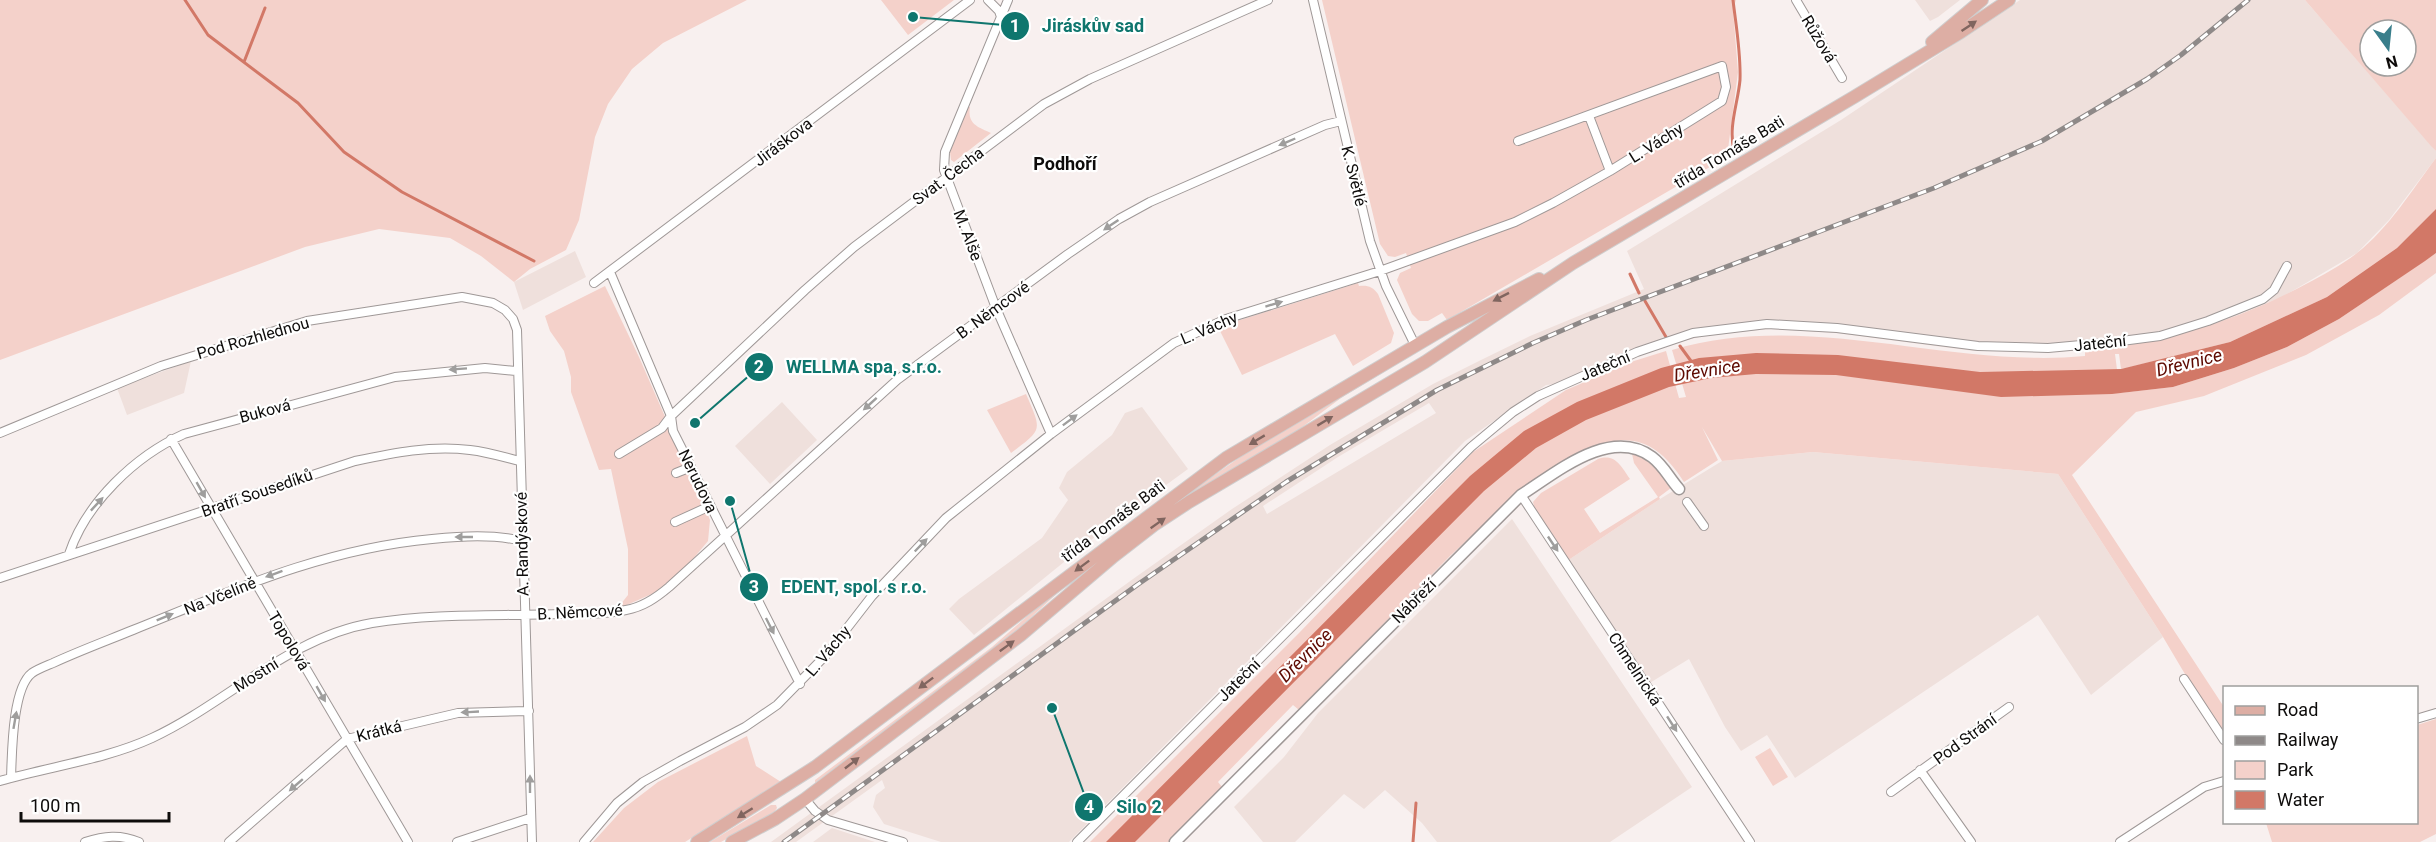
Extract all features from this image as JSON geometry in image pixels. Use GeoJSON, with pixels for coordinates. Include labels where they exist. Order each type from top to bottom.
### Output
{"type":"FeatureCollection","features":[{"type":"Feature","properties":{"kind":"main road","name":"třída Tomáše Bati"},"geometry":{"type":"LineString","coordinates":[[1902,68],[1982,0]]}},
{"type":"Feature","properties":{"kind":"main road","name":"třída Tomáše Bati"},"geometry":{"type":"LineString","coordinates":[[732,842],[775,819],[805,799],[1022,635],[1075,587],[1154,525],[1425,362],[1573,263],[1902,68],[2008,0]]}},
{"type":"Feature","properties":{"kind":"main road","name":"třída Tomáše Bati"},"geometry":{"type":"LineString","coordinates":[[697,842],[793,783],[1226,458],[1502,296],[1573,263]]}},
{"type":"Feature","properties":{"kind":"main road"},"geometry":{"type":"LineString","coordinates":[[1415,345],[1425,362]]}},
{"type":"Feature","properties":{"kind":"main road"},"geometry":{"type":"LineString","coordinates":[[793,783],[805,799]]}},
{"type":"Feature","properties":{"kind":"street","name":"Jiráskova"},"geometry":{"type":"LineString","coordinates":[[594,283],[970,0]]}},
{"type":"Feature","properties":{"kind":"street"},"geometry":{"type":"LineString","coordinates":[[988,0],[999,11],[1001,17]]}},
{"type":"Feature","properties":{"kind":"street","name":"M. Alše"},"geometry":{"type":"LineString","coordinates":[[1008,0],[945,152],[944,166],[946,177],[996,308],[1051,434]]}},
{"type":"Feature","properties":{"kind":"street","name":"Svat. Čecha"},"geometry":{"type":"LineString","coordinates":[[619,454],[662,428],[671,416],[854,247],[1044,104],[1067,90],[1268,0]]}},
{"type":"Feature","properties":{"kind":"street","name":"K. Světlé"},"geometry":{"type":"LineString","coordinates":[[1313,0],[1370,241],[1380,271],[1415,345]]}},
{"type":"Feature","properties":{"kind":"street","name":"Růžová"},"geometry":{"type":"LineString","coordinates":[[1796,0],[1842,78]]}},
{"type":"Feature","properties":{"kind":"street","name":"L. Váchy"},"geometry":{"type":"LineString","coordinates":[[584,842],[617,803],[637,787],[670,766],[745,728],[777,705],[800,684],[827,654],[872,596],[946,518],[1051,434],[1157,354],[1198,330],[1226,319],[1380,271],[1515,222],[1553,203],[1610,171],[1722,101],[1726,87],[1722,66],[1518,141]]}},
{"type":"Feature","properties":{"kind":"street"},"geometry":{"type":"LineString","coordinates":[[1589,116],[1610,171]]}},
{"type":"Feature","properties":{"kind":"street","name":"B. Němcové"},"geometry":{"type":"LineString","coordinates":[[523,615],[613,612],[641,606],[662,594],[897,380],[1068,254],[1119,219],[1150,202],[1325,125],[1341,121]]}},
{"type":"Feature","properties":{"kind":"street","name":"Jateční"},"geometry":{"type":"LineString","coordinates":[[1077,842],[1471,447],[1513,412],[1559,385],[1637,352],[1683,336],[1767,324],[1837,328],[1978,346],[2048,348],[2160,336],[2208,321],[2263,299],[2274,290],[2287,266]]}},
{"type":"Feature","properties":{"kind":"street","name":"Nerudova"},"geometry":{"type":"LineString","coordinates":[[610,272],[671,416],[673,431],[800,684]]}},
{"type":"Feature","properties":{"kind":"street","name":"Pod Rozhlednou"},"geometry":{"type":"LineString","coordinates":[[0,433],[161,366],[307,321],[462,297],[493,303],[505,310],[513,319]]}},
{"type":"Feature","properties":{"kind":"street","name":"A. Randýskové"},"geometry":{"type":"LineString","coordinates":[[513,319],[517,330],[516,371],[523,615],[529,711],[532,842]]}},
{"type":"Feature","properties":{"kind":"street","name":"Buková"},"geometry":{"type":"LineString","coordinates":[[69,555],[75,537],[90,510],[128,471],[171,439],[395,377],[485,368],[516,371]]}},
{"type":"Feature","properties":{"kind":"street","name":"Topolová"},"geometry":{"type":"LineString","coordinates":[[171,439],[408,842]]}},
{"type":"Feature","properties":{"kind":"street","name":"Nábřeží"},"geometry":{"type":"LineString","coordinates":[[1175,842],[1521,495],[1584,457],[1620,446],[1636,448],[1650,456],[1664,467],[1679,489]]}},
{"type":"Feature","properties":{"kind":"street","name":"Bratří Sousedíků"},"geometry":{"type":"LineString","coordinates":[[0,578],[355,461],[408,450],[447,448],[472,450],[520,461]]}},
{"type":"Feature","properties":{"kind":"street"},"geometry":{"type":"LineString","coordinates":[[676,474],[691,467]]}},
{"type":"Feature","properties":{"kind":"street","name":"Chmelnická"},"geometry":{"type":"LineString","coordinates":[[1521,495],[1750,842]]}},
{"type":"Feature","properties":{"kind":"street"},"geometry":{"type":"LineString","coordinates":[[1687,502],[1704,526]]}},
{"type":"Feature","properties":{"kind":"street"},"geometry":{"type":"LineString","coordinates":[[675,522],[710,506]]}},
{"type":"Feature","properties":{"kind":"street","name":"Na Včelíně"},"geometry":{"type":"LineString","coordinates":[[11,778],[13,730],[18,700],[31,674],[63,658],[255,581],[321,558],[390,544],[451,537],[506,537],[522,541]]}},
{"type":"Feature","properties":{"kind":"street","name":"Mostní"},"geometry":{"type":"LineString","coordinates":[[0,781],[120,751],[151,738],[296,651],[332,633],[380,621],[446,615],[523,615]]}},
{"type":"Feature","properties":{"kind":"street"},"geometry":{"type":"LineString","coordinates":[[2184,679],[2200,696],[2223,738]]}},
{"type":"Feature","properties":{"kind":"street","name":"Pod Strání"},"geometry":{"type":"LineString","coordinates":[[1891,792],[2009,707]]}},
{"type":"Feature","properties":{"kind":"street","name":"Krátká"},"geometry":{"type":"LineString","coordinates":[[230,842],[347,740],[458,713],[529,711]]}},
{"type":"Feature","properties":{"kind":"street"},"geometry":{"type":"LineString","coordinates":[[2418,718],[2436,713]]}},
{"type":"Feature","properties":{"kind":"street","name":"Pod Strání"},"geometry":{"type":"LineString","coordinates":[[1920,770],[1971,842]]}},
{"type":"Feature","properties":{"kind":"street"},"geometry":{"type":"LineString","coordinates":[[2121,842],[2205,787],[2223,781]]}},
{"type":"Feature","properties":{"kind":"street"},"geometry":{"type":"LineString","coordinates":[[805,799],[815,811],[828,820],[903,842]]}},
{"type":"Feature","properties":{"kind":"street"},"geometry":{"type":"LineString","coordinates":[[457,842],[530,818]]}},
{"type":"Feature","properties":{"kind":"street"},"geometry":{"type":"LineString","coordinates":[[85,842],[110,836],[123,836],[139,842]]}},
{"type":"Feature","properties":{"kind":"shaded area"},"geometry":{"type":"Polygon","coordinates":[[[1915,0],[1960,0],[1930,21],[1915,0]]]}},
{"type":"Feature","properties":{"kind":"shaded area"},"geometry":{"type":"Polygon","coordinates":[[[2020,0],[2305,0],[2358,61],[2358,78],[2373,78],[2436,151],[2436,158],[2389,220],[2357,253],[2282,297],[2202,329],[2164,339],[2130,347],[2085,351],[1974,351],[1836,333],[1770,329],[1707,335],[1623,356],[1555,384],[1546,385],[1465,441],[1069,842],[941,842],[884,824],[873,807],[876,795],[885,788],[882,780],[796,842],[771,842],[1133,579],[1232,509],[1330,445],[1433,384],[1481,360],[1530,336],[1644,289],[1627,251],[1841,120],[2020,0]],[[1429,403],[1338,457],[1263,506],[1267,514],[1436,413],[1429,403]]]}},
{"type":"Feature","properties":{"kind":"shaded area"},"geometry":{"type":"Polygon","coordinates":[[[575,251],[586,277],[523,310],[514,282],[575,251]]]}},
{"type":"Feature","properties":{"kind":"shaded area"},"geometry":{"type":"Polygon","coordinates":[[[191,361],[184,393],[127,415],[117,388],[191,361]]]}},
{"type":"Feature","properties":{"kind":"shaded area"},"geometry":{"type":"Polygon","coordinates":[[[782,402],[817,440],[770,484],[735,446],[782,402]]]}},
{"type":"Feature","properties":{"kind":"shaded area"},"geometry":{"type":"Polygon","coordinates":[[[1142,407],[1188,469],[1096,536],[974,635],[949,609],[959,599],[1042,538],[1068,500],[1059,488],[1067,472],[1112,435],[1125,413],[1142,407]]]}},
{"type":"Feature","properties":{"kind":"shaded area"},"geometry":{"type":"Polygon","coordinates":[[[1813,452],[2058,474],[2163,637],[2091,695],[2038,615],[1795,778],[1767,735],[1741,751],[1725,727],[1689,659],[1648,684],[1567,561],[1722,461],[1813,452]]]}},
{"type":"Feature","properties":{"kind":"shaded area"},"geometry":{"type":"Polygon","coordinates":[[[1512,519],[1692,787],[1610,842],[1437,842],[1422,823],[1385,790],[1364,809],[1344,794],[1295,842],[1263,842],[1234,807],[1284,757],[1318,713],[1512,519]]]}},
{"type":"Feature","properties":{"kind":"shaded area"},"geometry":{"type":"Polygon","coordinates":[[[832,828],[875,842],[813,842],[832,828]]]}},
{"type":"Feature","properties":{"kind":"green space"},"geometry":{"type":"Polygon","coordinates":[[[0,0],[747,0],[663,43],[632,69],[608,104],[595,137],[579,220],[566,250],[530,269],[514,282],[481,256],[450,238],[379,229],[305,247],[0,360],[0,0]]]}},
{"type":"Feature","properties":{"kind":"green space"},"geometry":{"type":"Polygon","coordinates":[[[881,0],[954,0],[908,35],[881,0]]]}},
{"type":"Feature","properties":{"kind":"green space"},"geometry":{"type":"Polygon","coordinates":[[[1322,0],[1736,0],[1733,9],[1738,72],[1727,157],[1447,320],[1442,313],[1428,321],[1419,321],[1412,314],[1397,280],[1400,273],[1411,268],[1406,253],[1395,257],[1388,256],[1380,244],[1322,0]]]}},
{"type":"Feature","properties":{"kind":"green space"},"geometry":{"type":"Polygon","coordinates":[[[2305,0],[2436,0],[2436,151],[2372,78],[2418,78],[2418,18],[2358,18],[2358,61],[2305,0]]]}},
{"type":"Feature","properties":{"kind":"green space"},"geometry":{"type":"Polygon","coordinates":[[[968,107],[970,107],[970,117],[974,124],[991,133],[954,162],[951,160],[950,152],[968,107]]]}},
{"type":"Feature","properties":{"kind":"green space"},"geometry":{"type":"Polygon","coordinates":[[[2436,158],[2436,209],[2397,248],[2327,297],[2230,342],[2121,369],[2119,354],[2115,354],[2120,393],[2173,387],[2234,368],[2287,347],[2339,319],[2436,253],[2436,273],[2379,315],[2306,355],[2204,396],[2136,412],[2072,475],[2223,705],[2223,738],[2163,637],[2058,474],[1813,452],[1722,461],[1702,427],[1718,460],[1684,482],[1664,457],[1653,449],[1642,443],[1616,441],[1585,451],[1514,497],[1450,556],[1299,710],[1293,705],[1218,782],[1223,788],[1169,842],[1090,842],[1300,632],[1473,452],[1566,390],[1634,361],[1666,351],[1679,398],[1686,397],[1672,350],[1723,339],[1774,335],[1878,342],[1982,355],[2033,358],[2085,356],[2085,351],[2143,342],[2199,328],[2280,297],[2345,262],[2369,243],[2400,208],[2436,158]]]}},
{"type":"Feature","properties":{"kind":"green space"},"geometry":{"type":"Polygon","coordinates":[[[1358,283],[1359,286],[1372,288],[1378,294],[1394,333],[1391,343],[1353,366],[1335,334],[1242,375],[1218,327],[1358,283]]]}},
{"type":"Feature","properties":{"kind":"green space"},"geometry":{"type":"Polygon","coordinates":[[[605,286],[639,357],[710,520],[708,541],[683,571],[654,593],[620,608],[628,595],[628,549],[611,469],[599,470],[571,392],[571,377],[564,351],[550,331],[545,316],[605,286]]]}},
{"type":"Feature","properties":{"kind":"green space"},"geometry":{"type":"Polygon","coordinates":[[[1402,361],[1341,398],[1301,428],[1170,506],[1249,451],[1402,361]]]}},
{"type":"Feature","properties":{"kind":"green space"},"geometry":{"type":"Polygon","coordinates":[[[1026,394],[1035,415],[1036,428],[1029,439],[1011,453],[987,410],[1026,394]]]}},
{"type":"Feature","properties":{"kind":"green space"},"geometry":{"type":"Polygon","coordinates":[[[1632,454],[1644,459],[1654,467],[1671,488],[1659,497],[1660,499],[1567,561],[1536,513],[1533,502],[1541,493],[1598,459],[1613,459],[1630,479],[1584,509],[1600,533],[1658,497],[1634,463],[1632,454]]]}},
{"type":"Feature","properties":{"kind":"green space"},"geometry":{"type":"Polygon","coordinates":[[[1063,588],[1012,635],[815,783],[815,780],[992,647],[1048,598],[1063,588]]]}},
{"type":"Feature","properties":{"kind":"green space"},"geometry":{"type":"Polygon","coordinates":[[[2436,719],[2436,834],[2420,842],[2272,842],[2266,824],[2418,824],[2418,725],[2436,719]]]}},
{"type":"Feature","properties":{"kind":"green space"},"geometry":{"type":"Polygon","coordinates":[[[747,736],[756,766],[781,782],[685,842],[593,842],[624,808],[658,782],[747,736]]]}},
{"type":"Feature","properties":{"kind":"green space"},"geometry":{"type":"Polygon","coordinates":[[[1770,748],[1788,777],[1773,786],[1755,757],[1770,748]]]}},
{"type":"Feature","properties":{"kind":"green space"},"geometry":{"type":"Polygon","coordinates":[[[771,805],[776,805],[774,812],[721,842],[710,842],[771,805]]]}},
{"type":"Feature","properties":{"kind":"water","name":"Dřevnice"},"geometry":{"type":"Polygon","coordinates":[[[2436,209],[2436,253],[2425,261],[2339,319],[2287,347],[2234,368],[2173,387],[2112,394],[2001,397],[1836,375],[1756,374],[1711,378],[1669,387],[1586,420],[1536,448],[1484,491],[1135,842],[1106,842],[1470,476],[1524,431],[1577,402],[1661,368],[1699,358],[1756,353],[1838,355],[1980,372],[2121,369],[2230,342],[2327,297],[2397,248],[2436,209]]]}},
{"type":"Feature","properties":{"kind":"waterway"},"geometry":{"type":"LineString","coordinates":[[185,0],[208,35],[298,103],[344,152],[402,192],[534,261]]}},
{"type":"Feature","properties":{"kind":"waterway"},"geometry":{"type":"LineString","coordinates":[[1733,0],[1740,70],[1732,133],[1734,150]]}},
{"type":"Feature","properties":{"kind":"waterway"},"geometry":{"type":"LineString","coordinates":[[244,62],[265,8]]}},
{"type":"Feature","properties":{"kind":"waterway"},"geometry":{"type":"LineString","coordinates":[[1630,274],[1639,293]]}},
{"type":"Feature","properties":{"kind":"waterway"},"geometry":{"type":"LineString","coordinates":[[1645,301],[1666,337]]}},
{"type":"Feature","properties":{"kind":"waterway","name":"Dřevnice"},"geometry":{"type":"LineString","coordinates":[[1680,346],[1691,361]]}},
{"type":"Feature","properties":{"kind":"waterway"},"geometry":{"type":"LineString","coordinates":[[1413,842],[1416,803]]}},
{"type":"Feature","properties":{"kind":"railway"},"geometry":{"type":"LineString","coordinates":[[784,842],[1137,585],[1286,482],[1437,390],[1586,320],[1934,188],[2042,141],[2147,79],[2181,55],[2248,0]]}},
{"type":"Feature","properties":{"kind":"place","name":"Jiráskův sad"},"geometry":{"type":"Point","coordinates":[913,17]}},
{"type":"Feature","properties":{"kind":"place","name":"WELLMA spa, s.r.o."},"geometry":{"type":"Point","coordinates":[695,423]}},
{"type":"Feature","properties":{"kind":"place","name":"EDENT, spol. s r.o."},"geometry":{"type":"Point","coordinates":[730,501]}},
{"type":"Feature","properties":{"kind":"place","name":"Silo 2"},"geometry":{"type":"Point","coordinates":[1052,708]}},
{"type":"Feature","properties":{"kind":"district","name":"Podhoří"},"geometry":{"type":"Point","coordinates":[1065,163]}}]}
